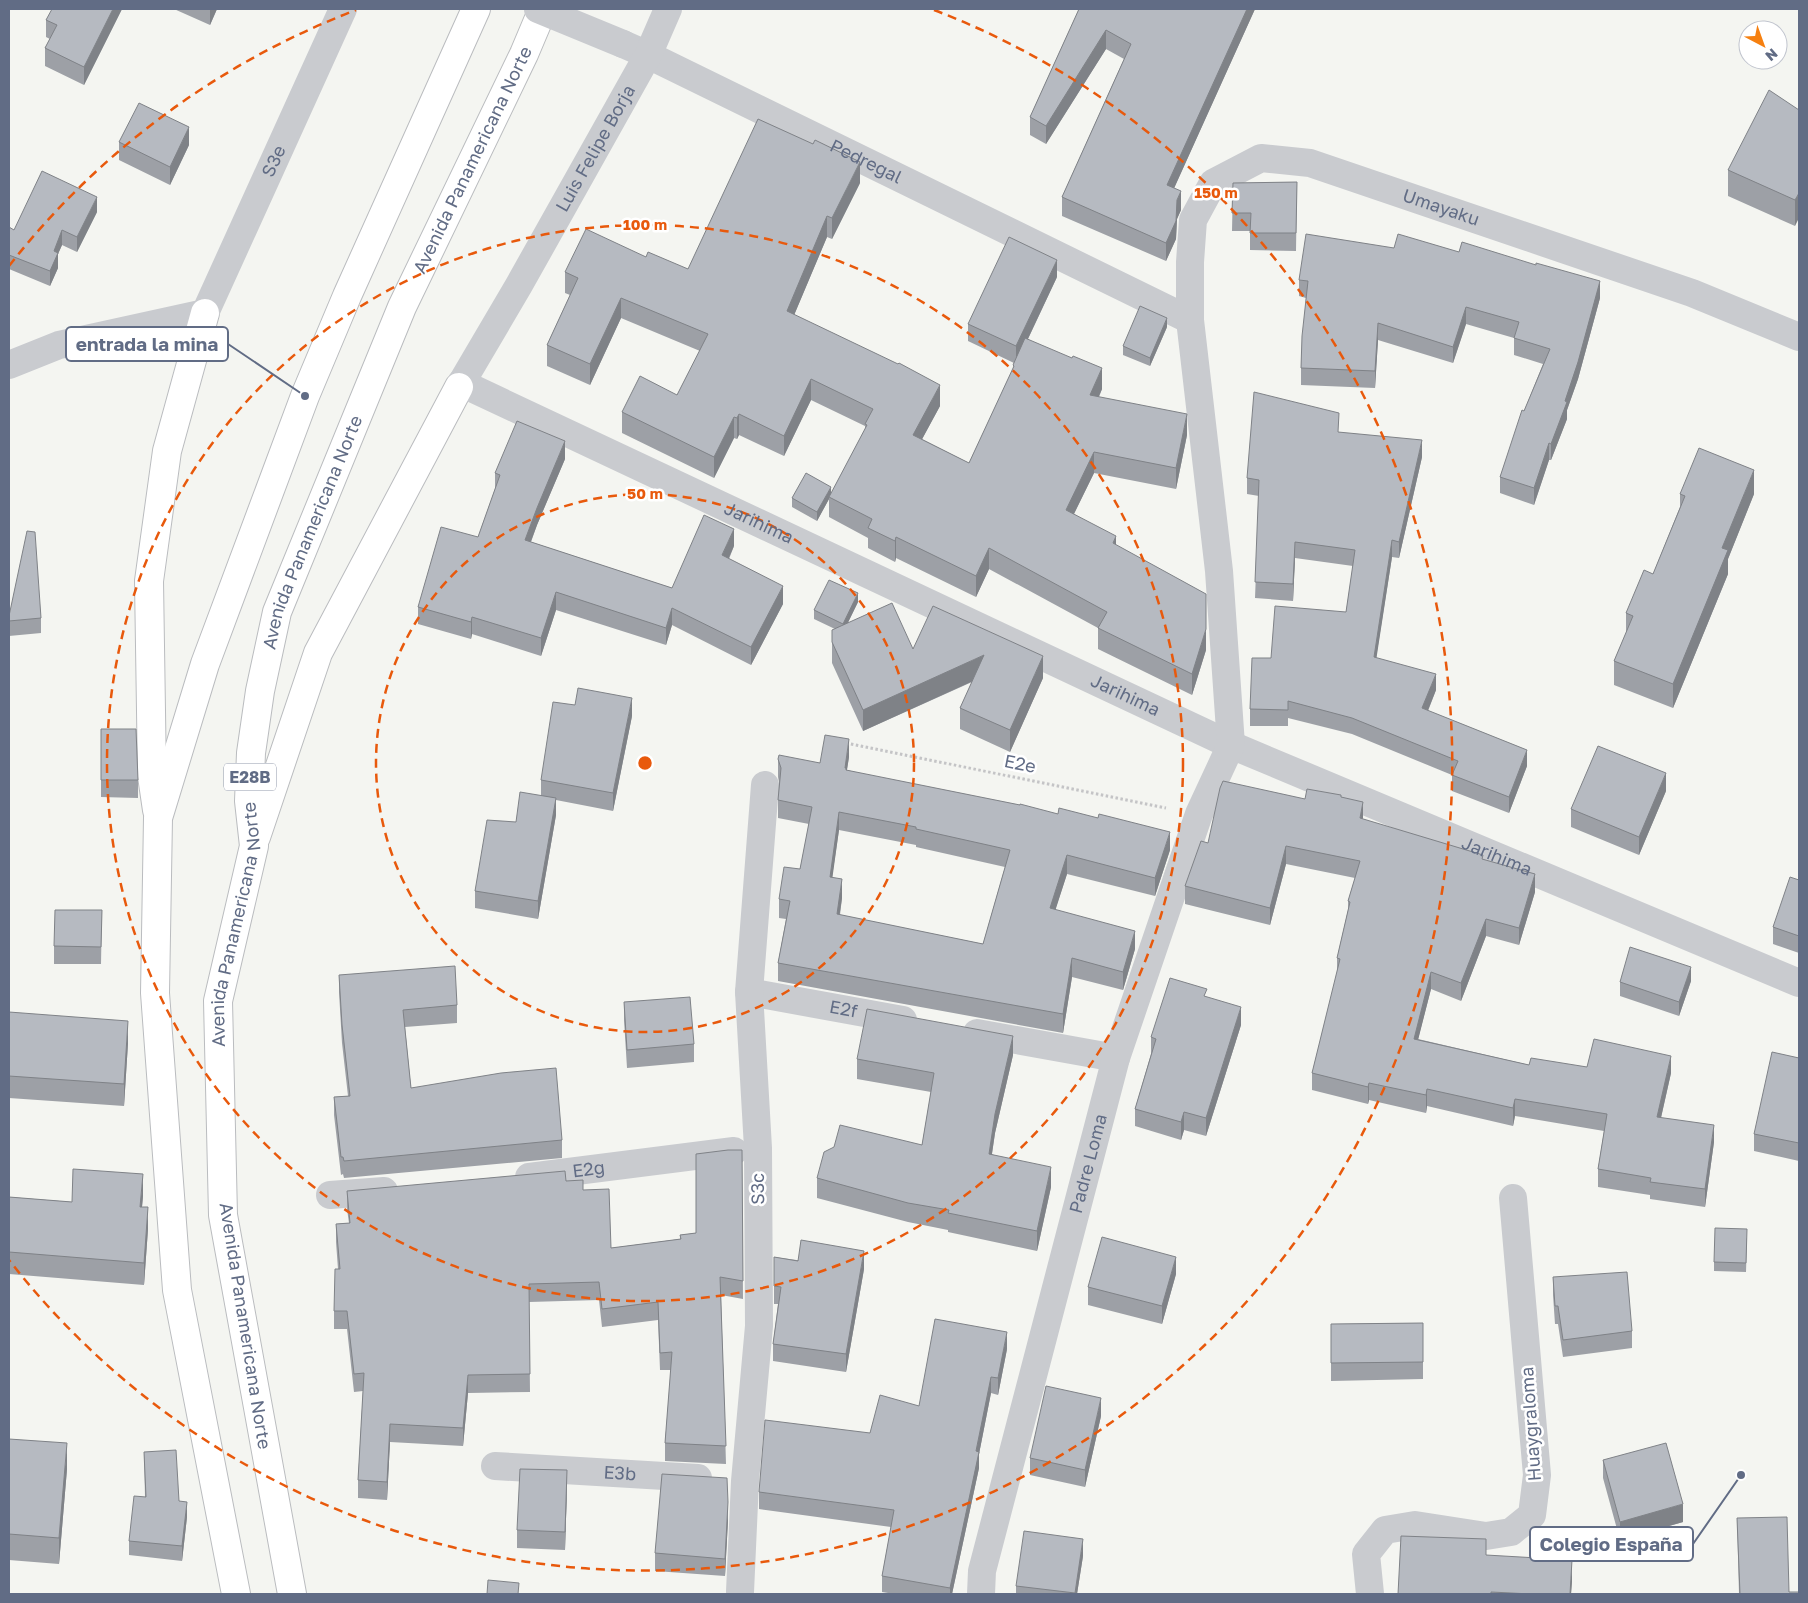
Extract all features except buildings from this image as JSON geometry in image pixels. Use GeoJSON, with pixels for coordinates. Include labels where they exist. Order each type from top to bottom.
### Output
{"type":"FeatureCollection","features":[{"type":"Feature","properties":{"kind":"highway"},"geometry":{"type":"LineString","coordinates":[[158,818],[205,664],[305,396],[347,296],[476,9]]}},
{"type":"Feature","properties":{"kind":"highway","name":"Avenida Panamericana Norte"},"geometry":{"type":"LineString","coordinates":[[292,1594],[223,1215],[218,1001],[254,846],[249,801],[251,754],[260,691],[277,612],[402,308],[524,54],[543,9]]}},
{"type":"Feature","properties":{"kind":"highway"},"geometry":{"type":"LineString","coordinates":[[204,313],[167,451],[149,581],[152,776],[158,818],[155,993],[177,1290],[236,1594]]}},
{"type":"Feature","properties":{"kind":"highway"},"geometry":{"type":"LineString","coordinates":[[254,846],[318,653],[460,385]]}},
{"type":"Feature","properties":{"kind":"street","name":"S3e"},"geometry":{"type":"LineString","coordinates":[[204,313],[343,9]]}},
{"type":"Feature","properties":{"kind":"street","name":"Pedregal"},"geometry":{"type":"LineString","coordinates":[[538,9],[648,55],[1190,320]]}},
{"type":"Feature","properties":{"kind":"street","name":"Luis Felipe Borja"},"geometry":{"type":"LineString","coordinates":[[460,385],[519,285],[648,55],[668,9]]}},
{"type":"Feature","properties":{"kind":"street","name":"Umayaku"},"geometry":{"type":"LineString","coordinates":[[1231,745],[1218,571],[1190,320],[1190,262],[1194,220],[1214,183],[1262,158],[1310,164],[1692,293],[1799,338]]}},
{"type":"Feature","properties":{"kind":"street"},"geometry":{"type":"LineString","coordinates":[[9,365],[59,345],[204,313]]}},
{"type":"Feature","properties":{"kind":"street","name":"Jarihima"},"geometry":{"type":"LineString","coordinates":[[460,385],[1231,745],[1799,983]]}},
{"type":"Feature","properties":{"kind":"street","name":"Padre Loma"},"geometry":{"type":"LineString","coordinates":[[981,1594],[982,1570],[1116,1058],[1198,814],[1231,745]]}},
{"type":"Feature","properties":{"kind":"street","name":"S3c"},"geometry":{"type":"LineString","coordinates":[[740,1592],[745,1481],[759,1326],[758,1148],[749,992],[765,785]]}},
{"type":"Feature","properties":{"kind":"street","name":"E2f"},"geometry":{"type":"LineString","coordinates":[[749,992],[923,1023]]}},
{"type":"Feature","properties":{"kind":"street"},"geometry":{"type":"LineString","coordinates":[[952,1028],[1116,1058]]}},
{"type":"Feature","properties":{"kind":"street","name":"E2g"},"geometry":{"type":"LineString","coordinates":[[504,1180],[758,1148]]}},
{"type":"Feature","properties":{"kind":"street"},"geometry":{"type":"LineString","coordinates":[[330,1195],[408,1188]]}},
{"type":"Feature","properties":{"kind":"street","name":"Huaygraloma"},"geometry":{"type":"LineString","coordinates":[[1370,1594],[1366,1554],[1385,1530],[1415,1525],[1486,1536],[1511,1532],[1532,1515],[1537,1476],[1512,1198]]}},
{"type":"Feature","properties":{"kind":"street","name":"E3b"},"geometry":{"type":"LineString","coordinates":[[495,1466],[745,1481]]}},
{"type":"Feature","properties":{"kind":"path","name":"E2e"},"geometry":{"type":"LineString","coordinates":[[845,743],[1198,814]]}},
{"type":"Feature","properties":{"kind":"place","name":"entrada la mina"},"geometry":{"type":"Point","coordinates":[305,396]}},
{"type":"Feature","properties":{"kind":"place","name":"Colegio España"},"geometry":{"type":"Point","coordinates":[1741,1475]}}]}
